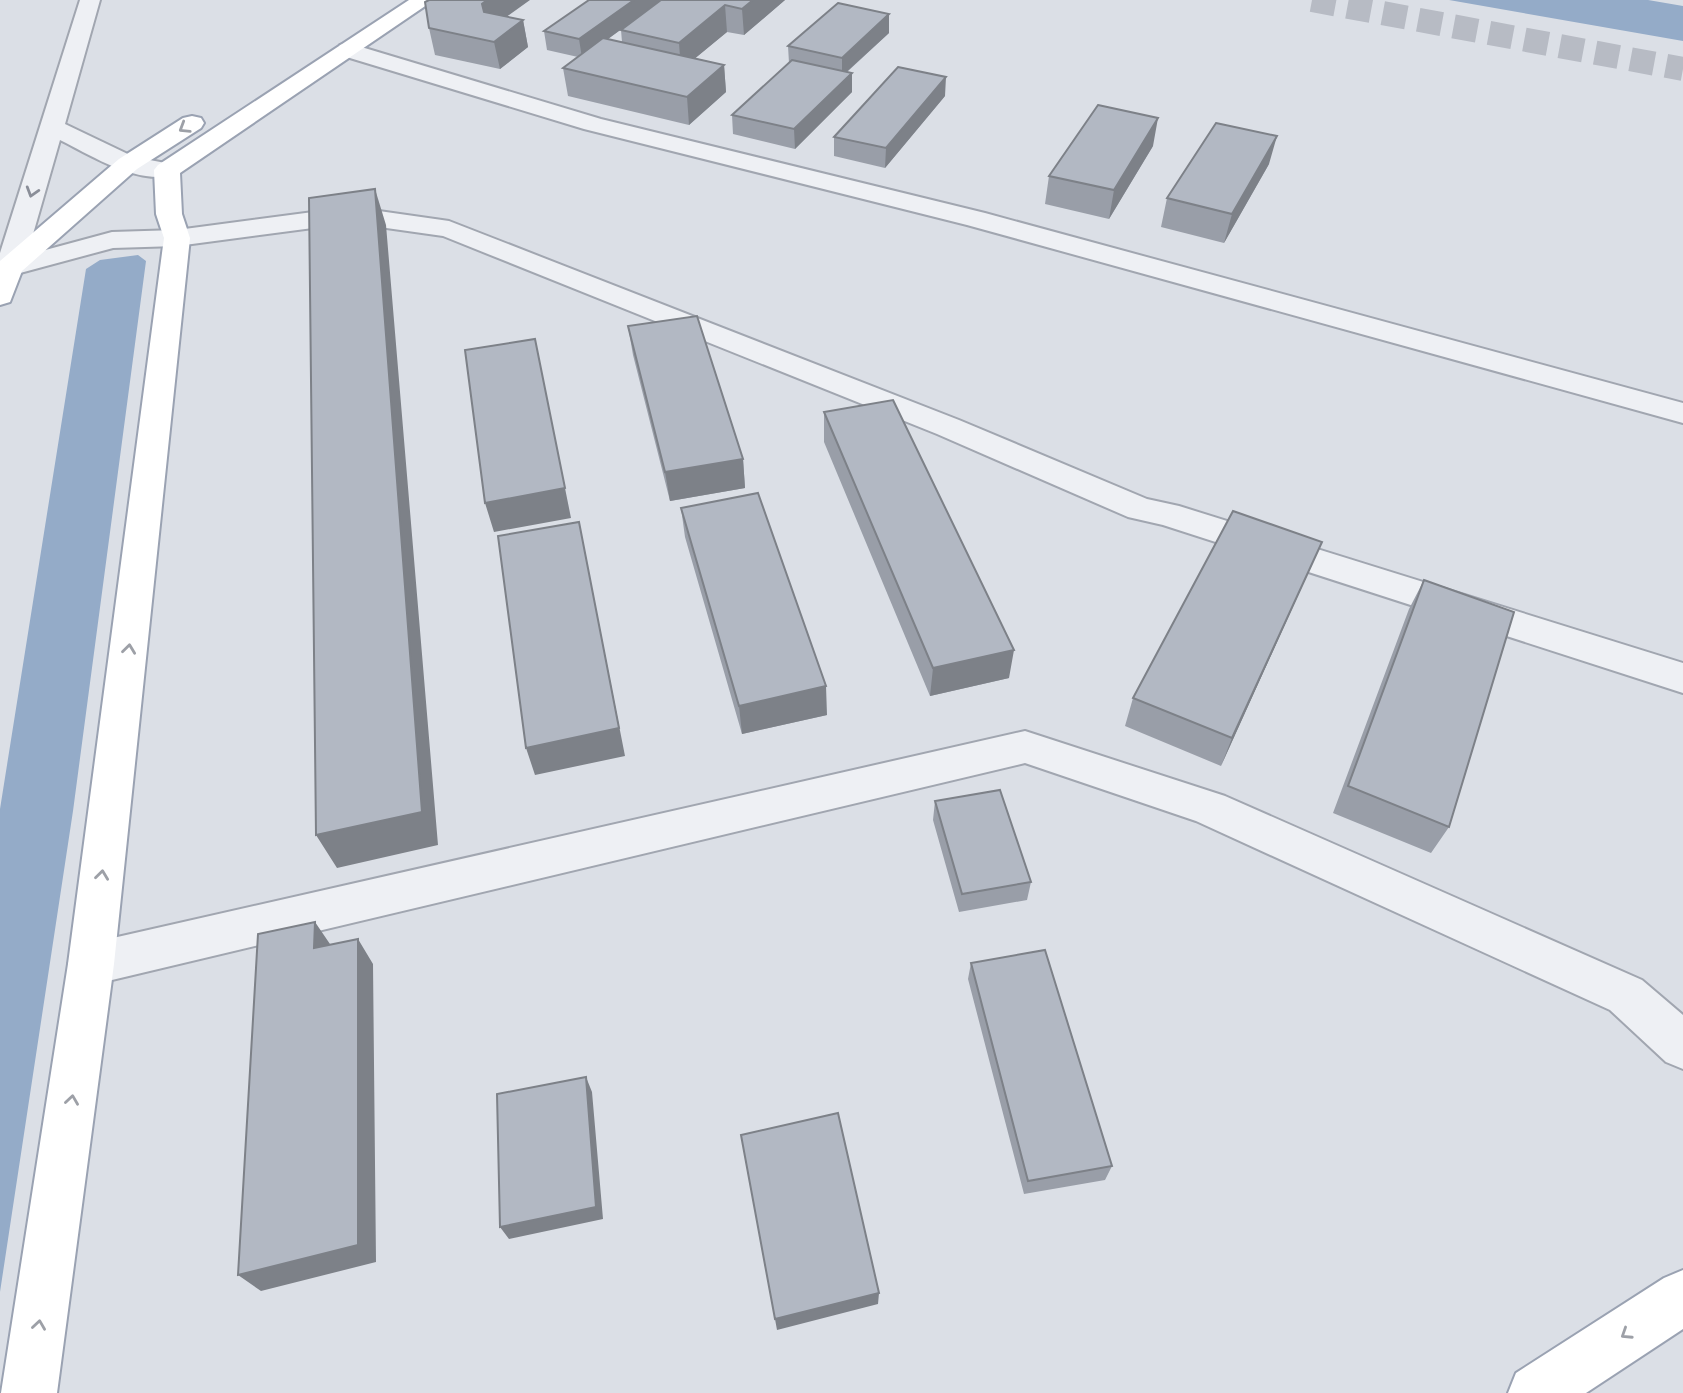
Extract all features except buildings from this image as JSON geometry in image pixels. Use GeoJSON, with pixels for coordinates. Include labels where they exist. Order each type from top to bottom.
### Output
{"type":"FeatureCollection","features":[{"type":"Feature","properties":{"kind":"main road"},"geometry":{"type":"LineString","coordinates":[[269,74],[386,0]]}},
{"type":"Feature","properties":{"kind":"main road"},"geometry":{"type":"LineString","coordinates":[[29,1393],[91,964],[177,238],[169,214],[167,170],[424,0]]}},
{"type":"Feature","properties":{"kind":"main road"},"geometry":{"type":"LineString","coordinates":[[4,282],[128,164],[210,111]]}},
{"type":"Feature","properties":{"kind":"main road"},"geometry":{"type":"LineString","coordinates":[[1536,1393],[1683,1297]]}},
{"type":"Feature","properties":{"kind":"street"},"geometry":{"type":"LineString","coordinates":[[4,282],[90,0]]}},
{"type":"Feature","properties":{"kind":"street"},"geometry":{"type":"LineString","coordinates":[[348,50],[593,124],[976,219],[1683,413]]}},
{"type":"Feature","properties":{"kind":"street"},"geometry":{"type":"LineString","coordinates":[[52,127],[128,164],[167,170]]}},
{"type":"Feature","properties":{"kind":"street"},"geometry":{"type":"LineString","coordinates":[[4,282],[112,240],[177,238],[351,215],[449,229],[948,427],[1140,509],[1167,514],[1683,678]]}},
{"type":"Feature","properties":{"kind":"street"},"geometry":{"type":"LineString","coordinates":[[91,964],[1025,747],[1210,808],[1613,990],[1626,996],[1683,1046]]}},
{"type":"Feature","properties":{"kind":"water"},"geometry":{"type":"Polygon","coordinates":[[[1449,0],[1648,0],[1683,6],[1683,41],[1449,0]]]}},
{"type":"Feature","properties":{"kind":"water"},"geometry":{"type":"Polygon","coordinates":[[[138,255],[146,261],[73,811],[0,1292],[0,809],[86,269],[100,260],[138,255]]]}},
{"type":"Feature","properties":{"kind":"tunnel"},"geometry":{"type":"LineString","coordinates":[[1312,0],[1683,69]]}}]}
